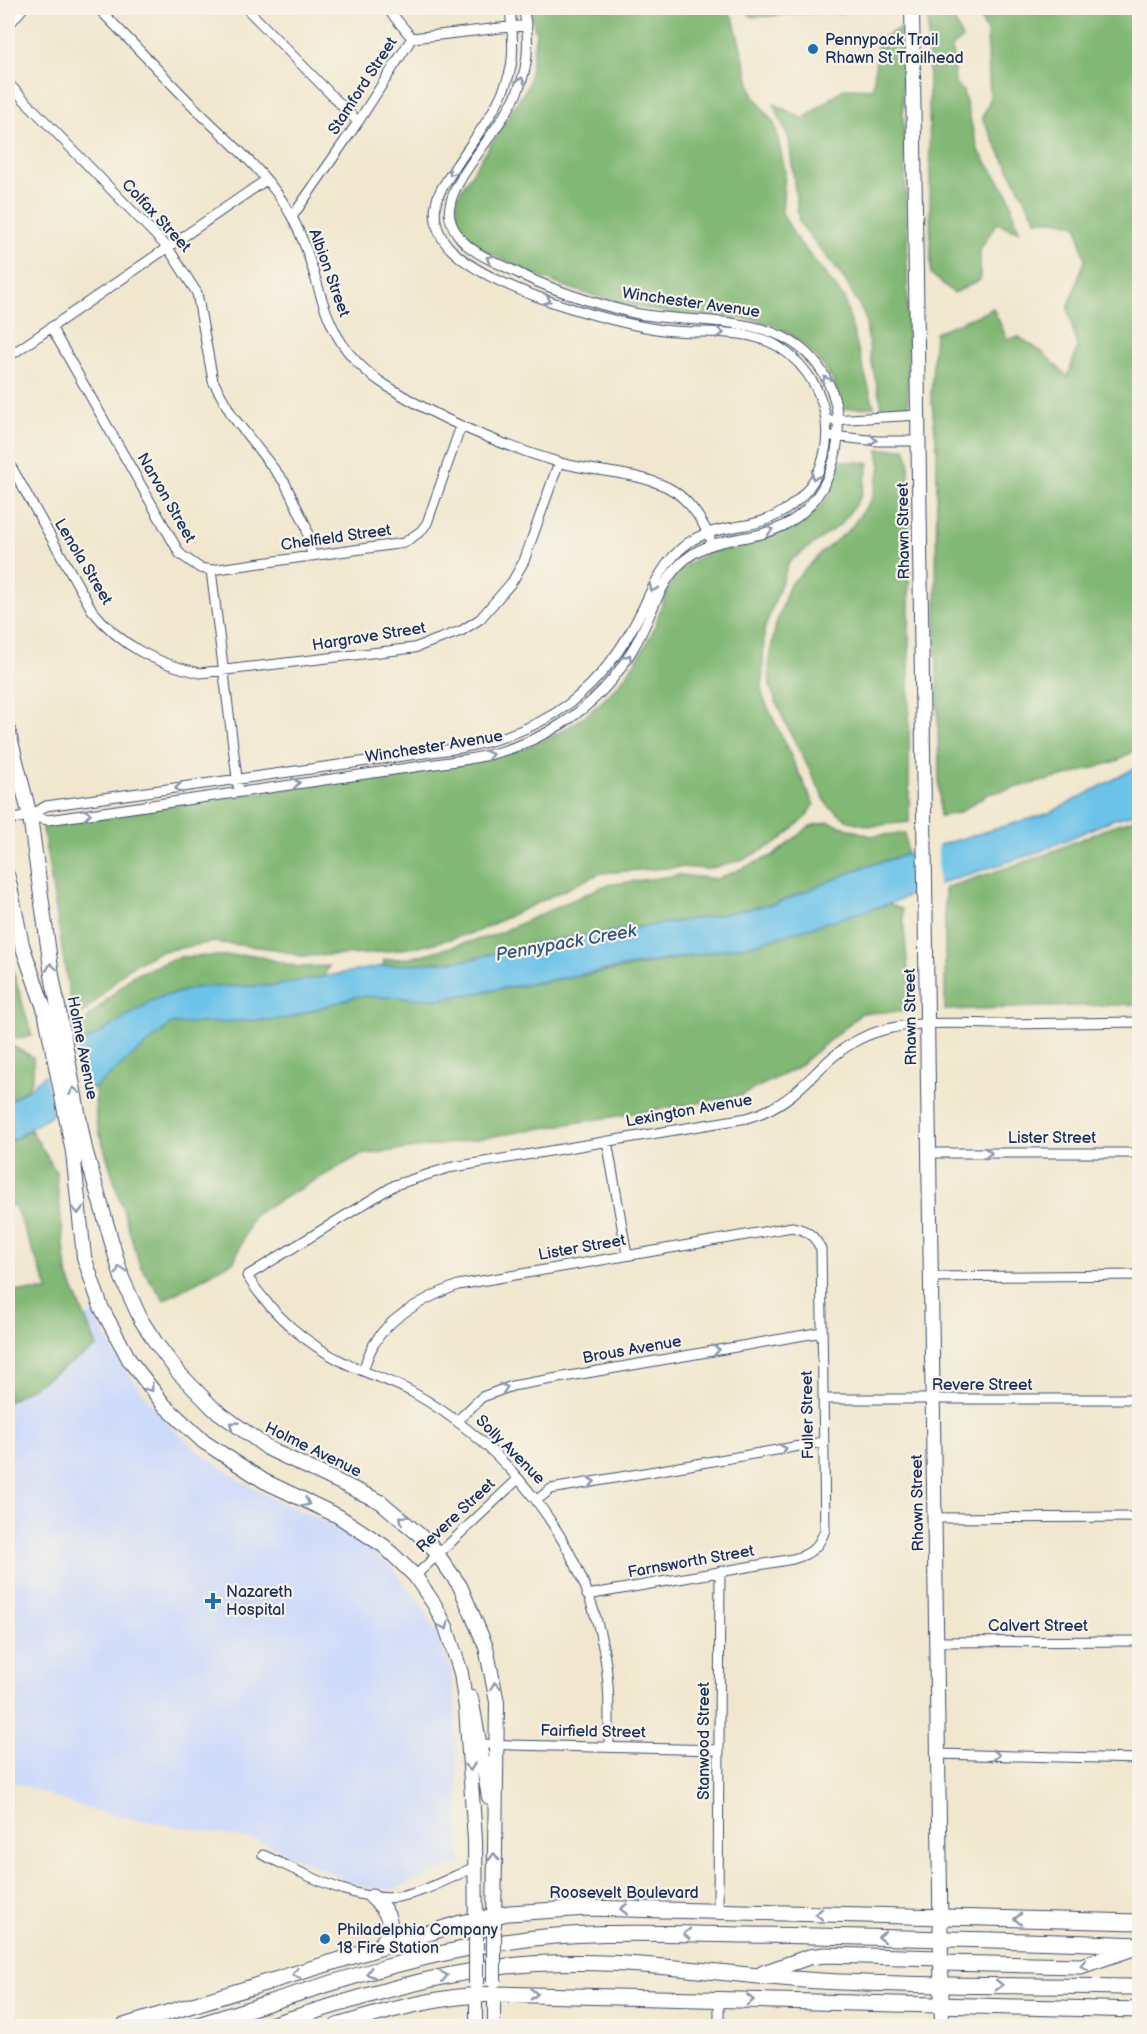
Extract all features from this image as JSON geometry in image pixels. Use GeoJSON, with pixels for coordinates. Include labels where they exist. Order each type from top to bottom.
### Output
{"type":"FeatureCollection","features":[{"type":"Feature","properties":{"kind":"highway"},"geometry":{"type":"LineString","coordinates":[[372,1897],[387,1911],[390,1922],[389,1934],[375,1949]]}},
{"type":"Feature","properties":{"kind":"highway","name":"Roosevelt Boulevard"},"geometry":{"type":"LineString","coordinates":[[124,2026],[375,1949],[542,1910],[588,1908],[1140,1922]]}},
{"type":"Feature","properties":{"kind":"highway"},"geometry":{"type":"LineString","coordinates":[[1117,1921],[1140,1929]]}},
{"type":"Feature","properties":{"kind":"highway"},"geometry":{"type":"LineString","coordinates":[[195,2026],[408,1961],[474,1947],[529,1939],[607,1934],[940,1937],[1140,1946]]}},
{"type":"Feature","properties":{"kind":"highway"},"geometry":{"type":"LineString","coordinates":[[745,1974],[768,1972],[809,1957],[825,1955],[1081,1966],[1140,1946]]}},
{"type":"Feature","properties":{"kind":"highway"},"geometry":{"type":"LineString","coordinates":[[267,2026],[406,1984],[501,1966],[601,1963],[842,1982],[1140,1987]]}},
{"type":"Feature","properties":{"kind":"highway"},"geometry":{"type":"LineString","coordinates":[[337,2026],[418,2002],[476,1989],[494,1988],[719,1999],[1140,2010]]}},
{"type":"Feature","properties":{"kind":"main road","name":"Rhawn Street"},"geometry":{"type":"LineString","coordinates":[[912,8],[942,2026]]}},
{"type":"Feature","properties":{"kind":"main road","name":"Holme Avenue"},"geometry":{"type":"LineString","coordinates":[[8,730],[30,816],[54,1027],[79,1150],[123,1278],[141,1320],[178,1372],[213,1408],[240,1431],[291,1461],[381,1502],[424,1537],[438,1553],[465,1596],[486,1647],[497,1702],[494,1988]]}},
{"type":"Feature","properties":{"kind":"main road","name":"Holme Avenue"},"geometry":{"type":"LineString","coordinates":[[8,877],[22,945],[54,1027]]}},
{"type":"Feature","properties":{"kind":"main road","name":"Holme Avenue"},"geometry":{"type":"LineString","coordinates":[[79,1150],[84,1257],[101,1307],[130,1361],[165,1406],[220,1454],[289,1495],[338,1516],[366,1532],[415,1576],[446,1627],[461,1673],[474,1744],[476,1989]]}},
{"type":"Feature","properties":{"kind":"main road"},"geometry":{"type":"LineString","coordinates":[[474,1744],[494,1826]]}},
{"type":"Feature","properties":{"kind":"street"},"geometry":{"type":"LineString","coordinates":[[8,26],[23,8]]}},
{"type":"Feature","properties":{"kind":"street","name":"Albion Street"},"geometry":{"type":"LineString","coordinates":[[98,8],[266,180],[292,217],[312,262],[330,326],[345,349],[363,369],[387,386],[461,426],[559,462],[646,480],[668,487],[686,500],[712,543]]}},
{"type":"Feature","properties":{"kind":"street"},"geometry":{"type":"LineString","coordinates":[[246,8],[358,122]]}},
{"type":"Feature","properties":{"kind":"street"},"geometry":{"type":"LineString","coordinates":[[387,8],[412,38]]}},
{"type":"Feature","properties":{"kind":"street","name":"Winchester Avenue"},"geometry":{"type":"LineString","coordinates":[[30,816],[46,806],[429,752],[485,743],[515,735],[567,706],[605,671],[629,636],[662,570],[689,542],[707,533],[760,522],[786,510],[813,481],[820,468],[827,435],[827,420],[812,378],[801,364],[774,344],[743,335],[661,330],[584,313],[550,301],[489,274],[453,251],[445,243],[436,223],[436,201],[504,90],[513,58],[510,8]]}},
{"type":"Feature","properties":{"kind":"street"},"geometry":{"type":"LineString","coordinates":[[453,251],[464,242],[450,216],[452,196],[518,93],[530,40],[524,8]]}},
{"type":"Feature","properties":{"kind":"street","name":"Stamford Street"},"geometry":{"type":"LineString","coordinates":[[292,217],[358,122],[412,38],[527,25]]}},
{"type":"Feature","properties":{"kind":"street","name":"Colfax Street"},"geometry":{"type":"LineString","coordinates":[[8,83],[168,248],[197,293],[209,368],[219,394],[233,417],[285,483],[306,526],[312,556]]}},
{"type":"Feature","properties":{"kind":"street"},"geometry":{"type":"LineString","coordinates":[[8,357],[266,180]]}},
{"type":"Feature","properties":{"kind":"street","name":"Winchester Avenue"},"geometry":{"type":"LineString","coordinates":[[8,819],[30,816],[48,820],[488,756],[519,747],[549,733],[574,716],[614,678],[636,645],[668,578],[696,550],[712,543],[782,527],[800,514],[821,491],[837,447],[838,420],[831,386],[812,358],[786,338],[755,325],[663,318],[566,294],[504,267],[464,242]]}},
{"type":"Feature","properties":{"kind":"street"},"geometry":{"type":"LineString","coordinates":[[661,330],[663,318]]}},
{"type":"Feature","properties":{"kind":"street","name":"Narvon Street"},"geometry":{"type":"LineString","coordinates":[[51,327],[180,554],[200,568],[211,570]]}},
{"type":"Feature","properties":{"kind":"street"},"geometry":{"type":"LineString","coordinates":[[827,420],[919,415]]}},
{"type":"Feature","properties":{"kind":"street","name":"Chelfield Street"},"geometry":{"type":"LineString","coordinates":[[211,570],[404,543],[421,531],[427,523],[461,426]]}},
{"type":"Feature","properties":{"kind":"street"},"geometry":{"type":"LineString","coordinates":[[827,435],[877,441],[920,441]]}},
{"type":"Feature","properties":{"kind":"street","name":"Lenola Street"},"geometry":{"type":"LineString","coordinates":[[8,461],[92,610],[106,628],[147,657],[173,667],[200,673],[224,672]]}},
{"type":"Feature","properties":{"kind":"street","name":"Hargrave Street"},"geometry":{"type":"LineString","coordinates":[[224,672],[414,648],[460,631],[480,618],[512,582],[524,561],[559,462]]}},
{"type":"Feature","properties":{"kind":"street"},"geometry":{"type":"LineString","coordinates":[[211,570],[238,792]]}},
{"type":"Feature","properties":{"kind":"street"},"geometry":{"type":"LineString","coordinates":[[605,671],[614,678]]}},
{"type":"Feature","properties":{"kind":"street"},"geometry":{"type":"LineString","coordinates":[[429,752],[432,764]]}},
{"type":"Feature","properties":{"kind":"street","name":"Lexington Avenue"},"geometry":{"type":"LineString","coordinates":[[247,1276],[376,1195],[415,1177],[448,1168],[747,1118],[767,1112],[800,1090],[854,1042],[880,1030],[928,1024],[1140,1022]]}},
{"type":"Feature","properties":{"kind":"street"},"geometry":{"type":"LineString","coordinates":[[608,1141],[627,1255]]}},
{"type":"Feature","properties":{"kind":"street","name":"Lister Street"},"geometry":{"type":"LineString","coordinates":[[929,1153],[1140,1153]]}},
{"type":"Feature","properties":{"kind":"street","name":"Lister Street"},"geometry":{"type":"LineString","coordinates":[[363,1371],[374,1344],[391,1323],[439,1292],[458,1285],[792,1227],[806,1230],[816,1239],[821,1249],[821,1260]]}},
{"type":"Feature","properties":{"kind":"street","name":"Fuller Street"},"geometry":{"type":"LineString","coordinates":[[800,1557],[813,1551],[825,1530],[821,1260]]}},
{"type":"Feature","properties":{"kind":"street"},"geometry":{"type":"LineString","coordinates":[[932,1277],[1140,1275]]}},
{"type":"Feature","properties":{"kind":"street","name":"Solly Avenue"},"geometry":{"type":"LineString","coordinates":[[247,1276],[290,1327],[325,1352],[412,1392],[457,1421],[491,1450],[537,1500],[566,1548],[587,1595],[603,1650],[607,1675],[609,1747]]}},
{"type":"Feature","properties":{"kind":"street","name":"Brous Avenue"},"geometry":{"type":"LineString","coordinates":[[457,1421],[482,1397],[512,1386],[822,1332]]}},
{"type":"Feature","properties":{"kind":"street","name":"Revere Street"},"geometry":{"type":"LineString","coordinates":[[824,1399],[1140,1399]]}},
{"type":"Feature","properties":{"kind":"street"},"geometry":{"type":"LineString","coordinates":[[537,1500],[551,1489],[823,1442]]}},
{"type":"Feature","properties":{"kind":"street","name":"Revere Street"},"geometry":{"type":"LineString","coordinates":[[415,1576],[519,1479]]}},
{"type":"Feature","properties":{"kind":"street"},"geometry":{"type":"LineString","coordinates":[[935,1518],[1140,1517]]}},
{"type":"Feature","properties":{"kind":"street","name":"Farnsworth Street"},"geometry":{"type":"LineString","coordinates":[[587,1595],[800,1557]]}},
{"type":"Feature","properties":{"kind":"street","name":"Stanwood Street"},"geometry":{"type":"LineString","coordinates":[[718,1911],[720,1571]]}},
{"type":"Feature","properties":{"kind":"street","name":"Calvert Street"},"geometry":{"type":"LineString","coordinates":[[936,1641],[1140,1641]]}},
{"type":"Feature","properties":{"kind":"street","name":"Fairfield Street"},"geometry":{"type":"LineString","coordinates":[[474,1744],[719,1750]]}},
{"type":"Feature","properties":{"kind":"street"},"geometry":{"type":"LineString","coordinates":[[938,1754],[1140,1759]]}},
{"type":"Feature","properties":{"kind":"street"},"geometry":{"type":"LineString","coordinates":[[263,1855],[348,1890],[372,1897],[406,1895],[475,1867]]}},
{"type":"Feature","properties":{"kind":"street"},"geometry":{"type":"LineString","coordinates":[[494,1988],[494,2026]]}},
{"type":"Feature","properties":{"kind":"street"},"geometry":{"type":"LineString","coordinates":[[476,1989],[476,2026]]}},
{"type":"Feature","properties":{"kind":"street"},"geometry":{"type":"LineString","coordinates":[[719,1999],[719,2026]]}},
{"type":"Feature","properties":{"kind":"shaded area","name":"Nazareth Hospital"},"geometry":{"type":"Polygon","coordinates":[[[94,1313],[113,1351],[169,1425],[197,1450],[239,1480],[276,1501],[320,1519],[362,1541],[395,1571],[426,1612],[441,1641],[451,1672],[455,1708],[461,1863],[394,1889],[365,1888],[259,1841],[92,1811],[8,1780],[8,1352],[94,1313]]]}},
{"type":"Feature","properties":{"kind":"green space"},"geometry":{"type":"Polygon","coordinates":[[[529,8],[721,8],[733,18],[753,95],[775,125],[785,171],[782,213],[796,238],[844,298],[874,407],[841,409],[836,387],[823,365],[796,338],[773,325],[745,318],[671,313],[604,299],[539,277],[481,249],[467,238],[458,217],[458,195],[528,86],[536,33],[529,8]]]}},
{"type":"Feature","properties":{"kind":"green space"},"geometry":{"type":"Polygon","coordinates":[[[746,8],[850,8],[839,14],[831,11],[753,17],[746,8]]]}},
{"type":"Feature","properties":{"kind":"green space"},"geometry":{"type":"Polygon","coordinates":[[[928,8],[947,12],[954,20],[962,39],[952,47],[955,83],[963,91],[978,150],[1008,194],[1019,231],[996,223],[980,250],[980,280],[954,293],[931,274],[928,8]]]}},
{"type":"Feature","properties":{"kind":"green space"},"geometry":{"type":"Polygon","coordinates":[[[975,8],[1139,8],[1140,747],[1119,760],[1074,774],[988,794],[958,813],[940,816],[936,631],[937,449],[931,395],[935,333],[993,308],[1007,339],[1019,337],[1042,352],[1068,377],[1077,348],[1068,308],[1085,260],[1077,225],[1057,220],[1036,220],[982,118],[990,100],[987,32],[975,8]]]}},
{"type":"Feature","properties":{"kind":"green space"},"geometry":{"type":"Polygon","coordinates":[[[900,28],[907,228],[908,406],[882,407],[871,360],[865,316],[845,280],[799,222],[789,139],[774,104],[803,119],[845,88],[873,89],[878,40],[900,28]]]}},
{"type":"Feature","properties":{"kind":"green space"},"geometry":{"type":"Polygon","coordinates":[[[905,448],[909,460],[909,822],[871,826],[849,821],[828,806],[782,716],[770,686],[769,660],[776,625],[789,586],[822,552],[850,529],[872,499],[881,466],[878,450],[905,448]]]}},
{"type":"Feature","properties":{"kind":"green space"},"geometry":{"type":"Polygon","coordinates":[[[838,461],[869,463],[861,496],[842,523],[789,562],[764,630],[762,695],[814,805],[807,816],[778,842],[744,859],[708,869],[680,867],[600,873],[476,932],[423,946],[368,954],[300,956],[276,949],[213,942],[158,952],[128,968],[74,1023],[42,823],[469,763],[527,747],[553,736],[598,705],[618,685],[651,635],[667,591],[682,569],[715,550],[770,536],[805,520],[830,494],[838,461]]]}},
{"type":"Feature","properties":{"kind":"green space"},"geometry":{"type":"Polygon","coordinates":[[[1139,818],[1139,1004],[945,1010],[945,888],[1037,858],[1117,824],[1139,818]]]}},
{"type":"Feature","properties":{"kind":"green space"},"geometry":{"type":"Polygon","coordinates":[[[828,822],[871,836],[905,833],[907,854],[864,867],[777,903],[709,917],[539,942],[469,960],[383,966],[384,960],[410,958],[495,935],[606,885],[679,875],[717,879],[774,855],[810,826],[828,822]]]}},
{"type":"Feature","properties":{"kind":"green space"},"geometry":{"type":"Polygon","coordinates":[[[888,904],[902,909],[912,1011],[862,1013],[796,1068],[740,1096],[439,1145],[360,1155],[253,1215],[234,1261],[164,1300],[140,1266],[96,1121],[95,1087],[171,1024],[284,1019],[358,996],[441,999],[621,969],[755,944],[888,904]]]}},
{"type":"Feature","properties":{"kind":"green space"},"geometry":{"type":"Polygon","coordinates":[[[8,954],[32,1036],[8,1039],[8,954]]]}},
{"type":"Feature","properties":{"kind":"green space"},"geometry":{"type":"Polygon","coordinates":[[[253,955],[298,967],[329,966],[323,977],[272,986],[200,987],[157,998],[84,1043],[78,1028],[132,976],[178,957],[253,955]]]}},
{"type":"Feature","properties":{"kind":"green space"},"geometry":{"type":"Polygon","coordinates":[[[8,1046],[33,1057],[33,1074],[27,1089],[8,1102],[8,1046]]]}},
{"type":"Feature","properties":{"kind":"green space"},"geometry":{"type":"Polygon","coordinates":[[[31,1130],[56,1172],[67,1273],[97,1347],[8,1402],[8,1291],[49,1291],[14,1204],[8,1208],[8,1143],[31,1130]]]}},
{"type":"Feature","properties":{"kind":"water","name":"Pennypack Creek"},"geometry":{"type":"Polygon","coordinates":[[[1139,766],[1139,813],[1114,819],[1036,853],[944,882],[888,904],[755,944],[441,999],[358,996],[284,1019],[171,1024],[95,1087],[8,1143],[8,1102],[29,1089],[79,1046],[157,998],[200,987],[272,986],[383,966],[469,960],[539,942],[709,917],[777,903],[864,867],[1050,813],[1139,766]]]}},
{"type":"Feature","properties":{"kind":"pier"},"geometry":{"type":"Polygon","coordinates":[[[938,842],[938,887],[913,897],[913,849],[938,842]]]}},
{"type":"Feature","properties":{"kind":"pier"},"geometry":{"type":"Polygon","coordinates":[[[75,1045],[86,1096],[54,1118],[45,1071],[75,1045]]]}},
{"type":"Feature","properties":{"kind":"place","name":"Pennypack Trail Rhawn St Trailhead"},"geometry":{"type":"Point","coordinates":[813,49]}},
{"type":"Feature","properties":{"kind":"place","name":"Nazareth Hospital"},"geometry":{"type":"Point","coordinates":[213,1601]}},
{"type":"Feature","properties":{"kind":"place","name":"Philadelphia Company 18 Fire Station"},"geometry":{"type":"Point","coordinates":[325,1939]}}]}
